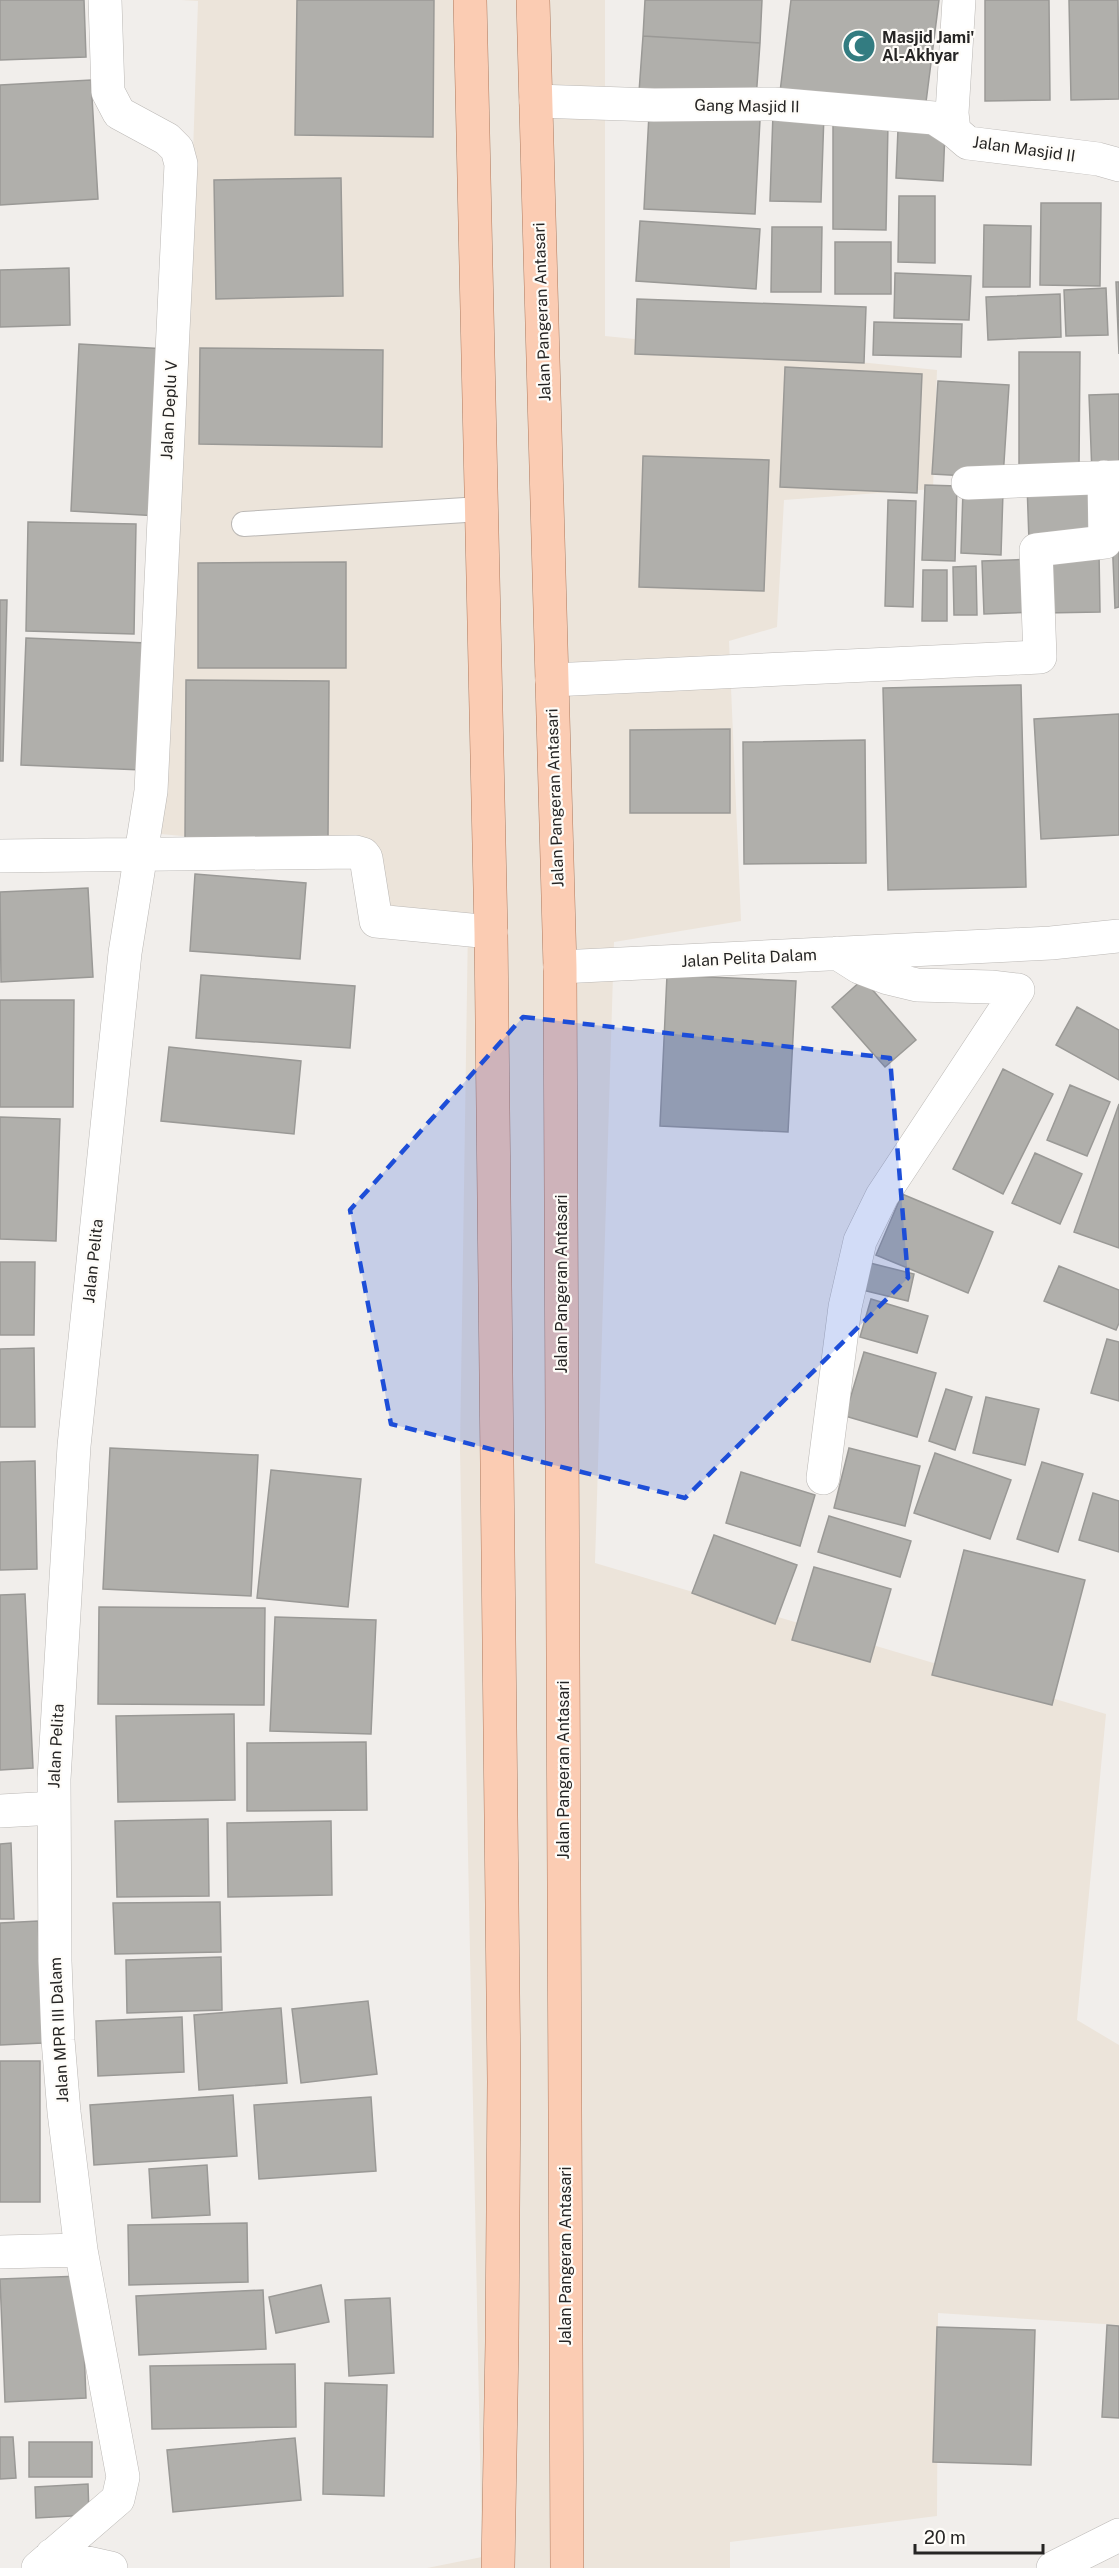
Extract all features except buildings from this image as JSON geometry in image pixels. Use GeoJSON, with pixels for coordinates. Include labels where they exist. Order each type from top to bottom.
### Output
{"type":"FeatureCollection","features":[{"type":"Feature","properties":{"kind":"main road"},"geometry":{"type":"LineString","coordinates":[[470,0],[492,932],[504,2081],[498,2568]]}},
{"type":"Feature","properties":{"kind":"main road","name":"Jalan Pangeran Antasari"},"geometry":{"type":"LineString","coordinates":[[533,0],[560,967],[567,2568]]}},
{"type":"Feature","properties":{"kind":"street","name":"Jalan Deplu V"},"geometry":{"type":"LineString","coordinates":[[105,0],[108,92],[119,113],[168,139],[177,149],[181,164],[151,791],[140,855]]}},
{"type":"Feature","properties":{"kind":"street","name":"Jalan Masjid II"},"geometry":{"type":"LineString","coordinates":[[959,0],[952,113],[954,131],[968,143],[1098,159],[1119,165]]}},
{"type":"Feature","properties":{"kind":"street","name":"Gang Masjid II"},"geometry":{"type":"LineString","coordinates":[[536,101],[654,105],[774,104],[934,118],[954,131]]}},
{"type":"Feature","properties":{"kind":"street"},"geometry":{"type":"LineString","coordinates":[[552,680],[1040,657],[1036,550],[1104,542],[1112,477],[968,483]]}},
{"type":"Feature","properties":{"kind":"street"},"geometry":{"type":"LineString","coordinates":[[0,856],[356,852],[363,854],[366,858],[376,921],[492,932]]}},
{"type":"Feature","properties":{"kind":"street","name":"Jalan Pelita"},"geometry":{"type":"LineString","coordinates":[[54,1808],[62,1627],[74,1446],[124,965],[140,855]]}},
{"type":"Feature","properties":{"kind":"street","name":"Jalan Pelita Dalam"},"geometry":{"type":"LineString","coordinates":[[560,967],[939,949],[1119,936]]}},
{"type":"Feature","properties":{"kind":"street"},"geometry":{"type":"LineString","coordinates":[[823,1478],[844,1307],[860,1240],[882,1196],[1018,990],[917,985],[888,978],[859,967],[837,953]]}},
{"type":"Feature","properties":{"kind":"street"},"geometry":{"type":"LineString","coordinates":[[0,1811],[54,1808]]}},
{"type":"Feature","properties":{"kind":"street","name":"Jalan MPR III Dalam"},"geometry":{"type":"LineString","coordinates":[[45,2562],[118,2499],[123,2477],[81,2250],[58,2040],[54,1808]]}},
{"type":"Feature","properties":{"kind":"street"},"geometry":{"type":"LineString","coordinates":[[0,2252],[81,2250]]}},
{"type":"Feature","properties":{"kind":"street"},"geometry":{"type":"LineString","coordinates":[[1053,2568],[1119,2535]]}},
{"type":"Feature","properties":{"kind":"street"},"geometry":{"type":"LineString","coordinates":[[45,2562],[111,2568]]}},
{"type":"Feature","properties":{"kind":"lane"},"geometry":{"type":"LineString","coordinates":[[244,524],[481,508]]}},
{"type":"Feature","properties":{"kind":"highlighted area"},"geometry":{"type":"Polygon","coordinates":[[[523,1017],[890,1058],[908,1278],[685,1498],[391,1424],[350,1210],[523,1017]]]}},
{"type":"Feature","properties":{"kind":"shaded area"},"geometry":{"type":"Polygon","coordinates":[[[181,0],[605,0],[605,336],[937,370],[933,489],[784,500],[777,627],[729,641],[741,921],[614,942],[595,1563],[1106,1714],[1077,2020],[1119,2045],[1119,2325],[938,2313],[937,2516],[730,2542],[730,2568],[427,2568],[482,2557],[460,1450],[468,924],[382,915],[381,855],[161,834],[184,429],[198,1],[181,0]]]}},
{"type":"Feature","properties":{"kind":"place","name":"Masjid Jami' Al-Akhyar"},"geometry":{"type":"Point","coordinates":[859,46]}}]}
